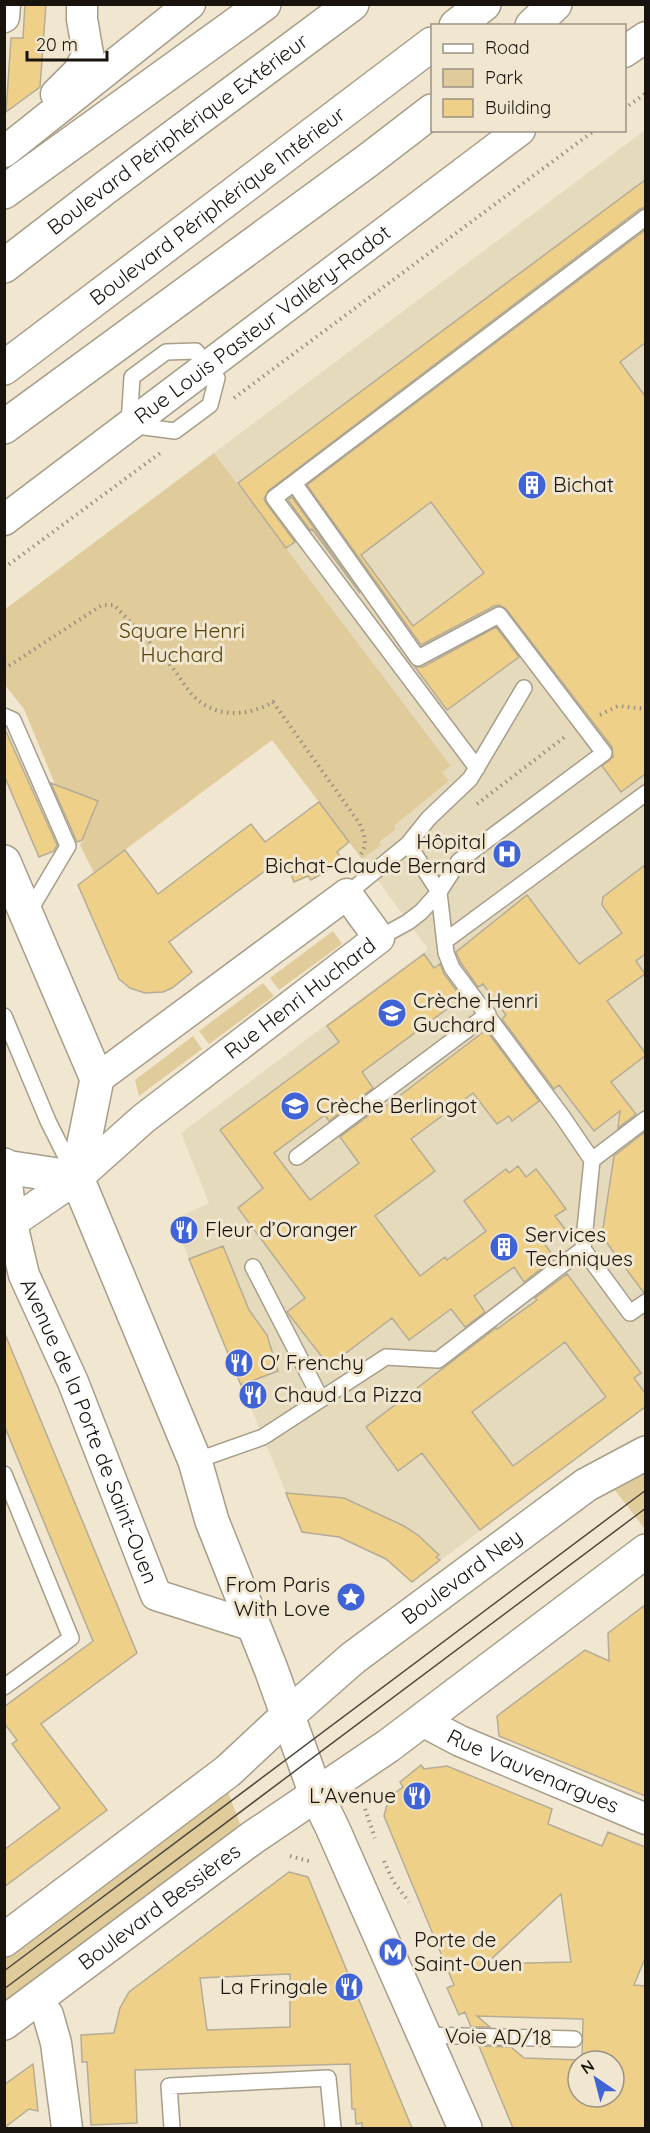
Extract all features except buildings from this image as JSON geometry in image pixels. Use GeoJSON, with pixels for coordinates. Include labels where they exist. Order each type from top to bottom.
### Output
{"type":"FeatureCollection","features":[{"type":"Feature","properties":{"kind":"main road","name":"Boulevard Périphérique Extérieur"},"geometry":{"type":"LineString","coordinates":[[4,266],[352,4]]}},
{"type":"Feature","properties":{"kind":"main road"},"geometry":{"type":"LineString","coordinates":[[459,24],[484,4]]}},
{"type":"Feature","properties":{"kind":"main road"},"geometry":{"type":"LineString","coordinates":[[534,24],[555,4]]}},
{"type":"Feature","properties":{"kind":"main road"},"geometry":{"type":"LineString","coordinates":[[4,192],[254,12]]}},
{"type":"Feature","properties":{"kind":"main road","name":"Boulevard Périphérique Intérieur"},"geometry":{"type":"LineString","coordinates":[[4,368],[431,45]]}},
{"type":"Feature","properties":{"kind":"main road"},"geometry":{"type":"LineString","coordinates":[[4,427],[431,112]]}},
{"type":"Feature","properties":{"kind":"main road"},"geometry":{"type":"LineString","coordinates":[[4,862],[97,1079],[77,1178],[195,1461],[212,1521],[288,1715],[316,1794],[465,2128]]}},
{"type":"Feature","properties":{"kind":"main road","name":"Avenue de la Porte de Saint-Ouen"},"geometry":{"type":"LineString","coordinates":[[5,1166],[77,1178]]}},
{"type":"Feature","properties":{"kind":"main road","name":"Boulevard Ney"},"geometry":{"type":"LineString","coordinates":[[288,1715],[354,1658],[586,1485],[645,1453]]}},
{"type":"Feature","properties":{"kind":"main road"},"geometry":{"type":"LineString","coordinates":[[316,1794],[388,1746],[645,1551]]}},
{"type":"Feature","properties":{"kind":"main road"},"geometry":{"type":"LineString","coordinates":[[4,1940],[228,1771],[288,1715]]}},
{"type":"Feature","properties":{"kind":"main road","name":"Boulevard Bessières"},"geometry":{"type":"LineString","coordinates":[[4,2023],[237,1849],[316,1794]]}},
{"type":"Feature","properties":{"kind":"street"},"geometry":{"type":"LineString","coordinates":[[4,17],[5,4]]}},
{"type":"Feature","properties":{"kind":"street"},"geometry":{"type":"LineString","coordinates":[[4,130],[56,95],[78,72],[88,54],[82,4]]}},
{"type":"Feature","properties":{"kind":"street"},"geometry":{"type":"LineString","coordinates":[[4,152],[190,4]]}},
{"type":"Feature","properties":{"kind":"street"},"geometry":{"type":"LineString","coordinates":[[626,51],[645,37]]}},
{"type":"Feature","properties":{"kind":"street"},"geometry":{"type":"LineString","coordinates":[[88,54],[117,64]]}},
{"type":"Feature","properties":{"kind":"street","name":"Rue Louis Pasteur Valléry-Radot"},"geometry":{"type":"LineString","coordinates":[[4,520],[517,132]]}},
{"type":"Feature","properties":{"kind":"street"},"geometry":{"type":"LineString","coordinates":[[97,1079],[347,894]]}},
{"type":"Feature","properties":{"kind":"street","name":"Rue Henri Huchard"},"geometry":{"type":"LineString","coordinates":[[8,1226],[77,1178],[143,1119],[379,938],[347,894]]}},
{"type":"Feature","properties":{"kind":"street","name":"Avenue de la Porte de Saint-Ouen"},"geometry":{"type":"LineString","coordinates":[[5,1166],[8,1226],[24,1275],[73,1382],[156,1595],[253,1626]]}},
{"type":"Feature","properties":{"kind":"street","name":"Rue Vauvenargues"},"geometry":{"type":"LineString","coordinates":[[422,1720],[460,1741],[645,1819]]}},
{"type":"Feature","properties":{"kind":"street"},"geometry":{"type":"LineString","coordinates":[[37,1999],[48,2015],[56,2043],[67,2128]]}},
{"type":"Feature","properties":{"kind":"lane"},"geometry":{"type":"LineString","coordinates":[[477,768],[274,498],[645,217]]}},
{"type":"Feature","properties":{"kind":"lane"},"geometry":{"type":"LineString","coordinates":[[294,483],[418,658],[500,615],[604,753],[459,861],[421,912],[379,938]]}},
{"type":"Feature","properties":{"kind":"lane"},"geometry":{"type":"LineString","coordinates":[[347,894],[408,844],[429,818],[470,779],[524,688]]}},
{"type":"Feature","properties":{"kind":"lane"},"geometry":{"type":"LineString","coordinates":[[4,717],[13,720],[68,846],[27,915]]}},
{"type":"Feature","properties":{"kind":"lane"},"geometry":{"type":"LineString","coordinates":[[446,941],[645,793]]}},
{"type":"Feature","properties":{"kind":"lane"},"geometry":{"type":"LineString","coordinates":[[408,844],[438,892],[446,953],[452,968],[488,1014],[592,1160],[583,1249],[630,1314],[645,1302]]}},
{"type":"Feature","properties":{"kind":"lane"},"geometry":{"type":"LineString","coordinates":[[297,1157],[488,1014]]}},
{"type":"Feature","properties":{"kind":"lane"},"geometry":{"type":"LineString","coordinates":[[4,1016],[51,1129],[77,1178]]}},
{"type":"Feature","properties":{"kind":"lane"},"geometry":{"type":"LineString","coordinates":[[592,1160],[645,1119]]}},
{"type":"Feature","properties":{"kind":"lane"},"geometry":{"type":"LineString","coordinates":[[195,1461],[262,1437],[386,1357],[438,1360],[583,1249]]}},
{"type":"Feature","properties":{"kind":"lane"},"geometry":{"type":"LineString","coordinates":[[253,1267],[321,1399]]}},
{"type":"Feature","properties":{"kind":"lane"},"geometry":{"type":"LineString","coordinates":[[4,1474],[71,1638],[4,1687]]}},
{"type":"Feature","properties":{"kind":"lane","name":"Voie AD/18"},"geometry":{"type":"LineString","coordinates":[[422,2035],[574,2039]]}},
{"type":"Feature","properties":{"kind":"lane"},"geometry":{"type":"LineString","coordinates":[[172,2128],[169,2086],[328,2078],[333,2128]]}},
{"type":"Feature","properties":{"kind":"path"},"geometry":{"type":"LineString","coordinates":[[626,107],[645,93]]}},
{"type":"Feature","properties":{"kind":"path","name":"Rue Louis Pasteur Valléry-Radot"},"geometry":{"type":"LineString","coordinates":[[370,297],[592,132]]}},
{"type":"Feature","properties":{"kind":"path"},"geometry":{"type":"LineString","coordinates":[[4,669],[102,606],[114,604],[172,666],[190,693],[207,707],[226,713],[244,714],[260,710],[273,702],[360,824],[365,839],[363,851],[356,860]]}},
{"type":"Feature","properties":{"kind":"path"},"geometry":{"type":"LineString","coordinates":[[474,806],[582,724],[618,706],[645,709]]}},
{"type":"Feature","properties":{"kind":"path"},"geometry":{"type":"LineString","coordinates":[[365,1809],[375,1838]]}},
{"type":"Feature","properties":{"kind":"path"},"geometry":{"type":"LineString","coordinates":[[290,1856],[312,1862]]}},
{"type":"Feature","properties":{"kind":"path"},"geometry":{"type":"LineString","coordinates":[[384,1861],[393,1881],[409,1902]]}},
{"type":"Feature","properties":{"kind":"shaded area","name":"Hôpital Bichat-Claude Bernard"},"geometry":{"type":"Polygon","coordinates":[[[645,130],[645,1406],[412,1582],[388,1560],[334,1535],[302,1531],[173,1220],[209,1203],[181,1133],[428,949],[362,859],[395,830],[395,825],[449,781],[442,772],[451,766],[214,453],[645,130]]]}},
{"type":"Feature","properties":{"kind":"green space","name":"Square Henri Huchard"},"geometry":{"type":"Polygon","coordinates":[[[214,453],[451,766],[442,772],[449,781],[395,825],[395,830],[380,842],[381,845],[362,859],[272,740],[94,873],[80,845],[98,802],[55,784],[24,709],[4,684],[4,610],[214,453]]]}},
{"type":"Feature","properties":{"kind":"green space"},"geometry":{"type":"Polygon","coordinates":[[[333,931],[342,944],[279,990],[270,978],[333,931]]]}},
{"type":"Feature","properties":{"kind":"green space"},"geometry":{"type":"Polygon","coordinates":[[[263,983],[274,996],[209,1044],[199,1031],[263,983]]]}},
{"type":"Feature","properties":{"kind":"green space"},"geometry":{"type":"Polygon","coordinates":[[[193,1036],[202,1049],[139,1096],[135,1080],[193,1036]]]}},
{"type":"Feature","properties":{"kind":"green space"},"geometry":{"type":"Polygon","coordinates":[[[645,1467],[645,1529],[611,1485],[645,1467]]]}},
{"type":"Feature","properties":{"kind":"green space"},"geometry":{"type":"Polygon","coordinates":[[[228,1792],[240,1824],[229,1833],[230,1838],[5,2007],[5,1957],[228,1792]]]}},
{"type":"Feature","properties":{"kind":"tram line"},"geometry":{"type":"LineString","coordinates":[[4,1971],[646,1490]]}},
{"type":"Feature","properties":{"kind":"tram line"},"geometry":{"type":"LineString","coordinates":[[4,1989],[646,1508]]}},
{"type":"Feature","properties":{"kind":"place","name":"Bichat"},"geometry":{"type":"Point","coordinates":[532,485]}},
{"type":"Feature","properties":{"kind":"place","name":"Hôpital Bichat-Claude Bernard"},"geometry":{"type":"Point","coordinates":[507,854]}},
{"type":"Feature","properties":{"kind":"place","name":"Crèche Henri Guchard"},"geometry":{"type":"Point","coordinates":[392,1013]}},
{"type":"Feature","properties":{"kind":"place","name":"Crèche Berlingot"},"geometry":{"type":"Point","coordinates":[295,1106]}},
{"type":"Feature","properties":{"kind":"place","name":"Fleur d’Oranger"},"geometry":{"type":"Point","coordinates":[184,1230]}},
{"type":"Feature","properties":{"kind":"place","name":"Services Techniques"},"geometry":{"type":"Point","coordinates":[504,1247]}},
{"type":"Feature","properties":{"kind":"place","name":"O' Frenchy"},"geometry":{"type":"Point","coordinates":[239,1363]}},
{"type":"Feature","properties":{"kind":"place","name":"Chaud La Pizza"},"geometry":{"type":"Point","coordinates":[253,1395]}},
{"type":"Feature","properties":{"kind":"place","name":"From Paris With Love"},"geometry":{"type":"Point","coordinates":[351,1597]}},
{"type":"Feature","properties":{"kind":"place","name":"L'Avenue"},"geometry":{"type":"Point","coordinates":[417,1796]}},
{"type":"Feature","properties":{"kind":"place","name":"Porte de Saint-Ouen"},"geometry":{"type":"Point","coordinates":[393,1952]}},
{"type":"Feature","properties":{"kind":"place","name":"La Fringale"},"geometry":{"type":"Point","coordinates":[349,1987]}}]}
